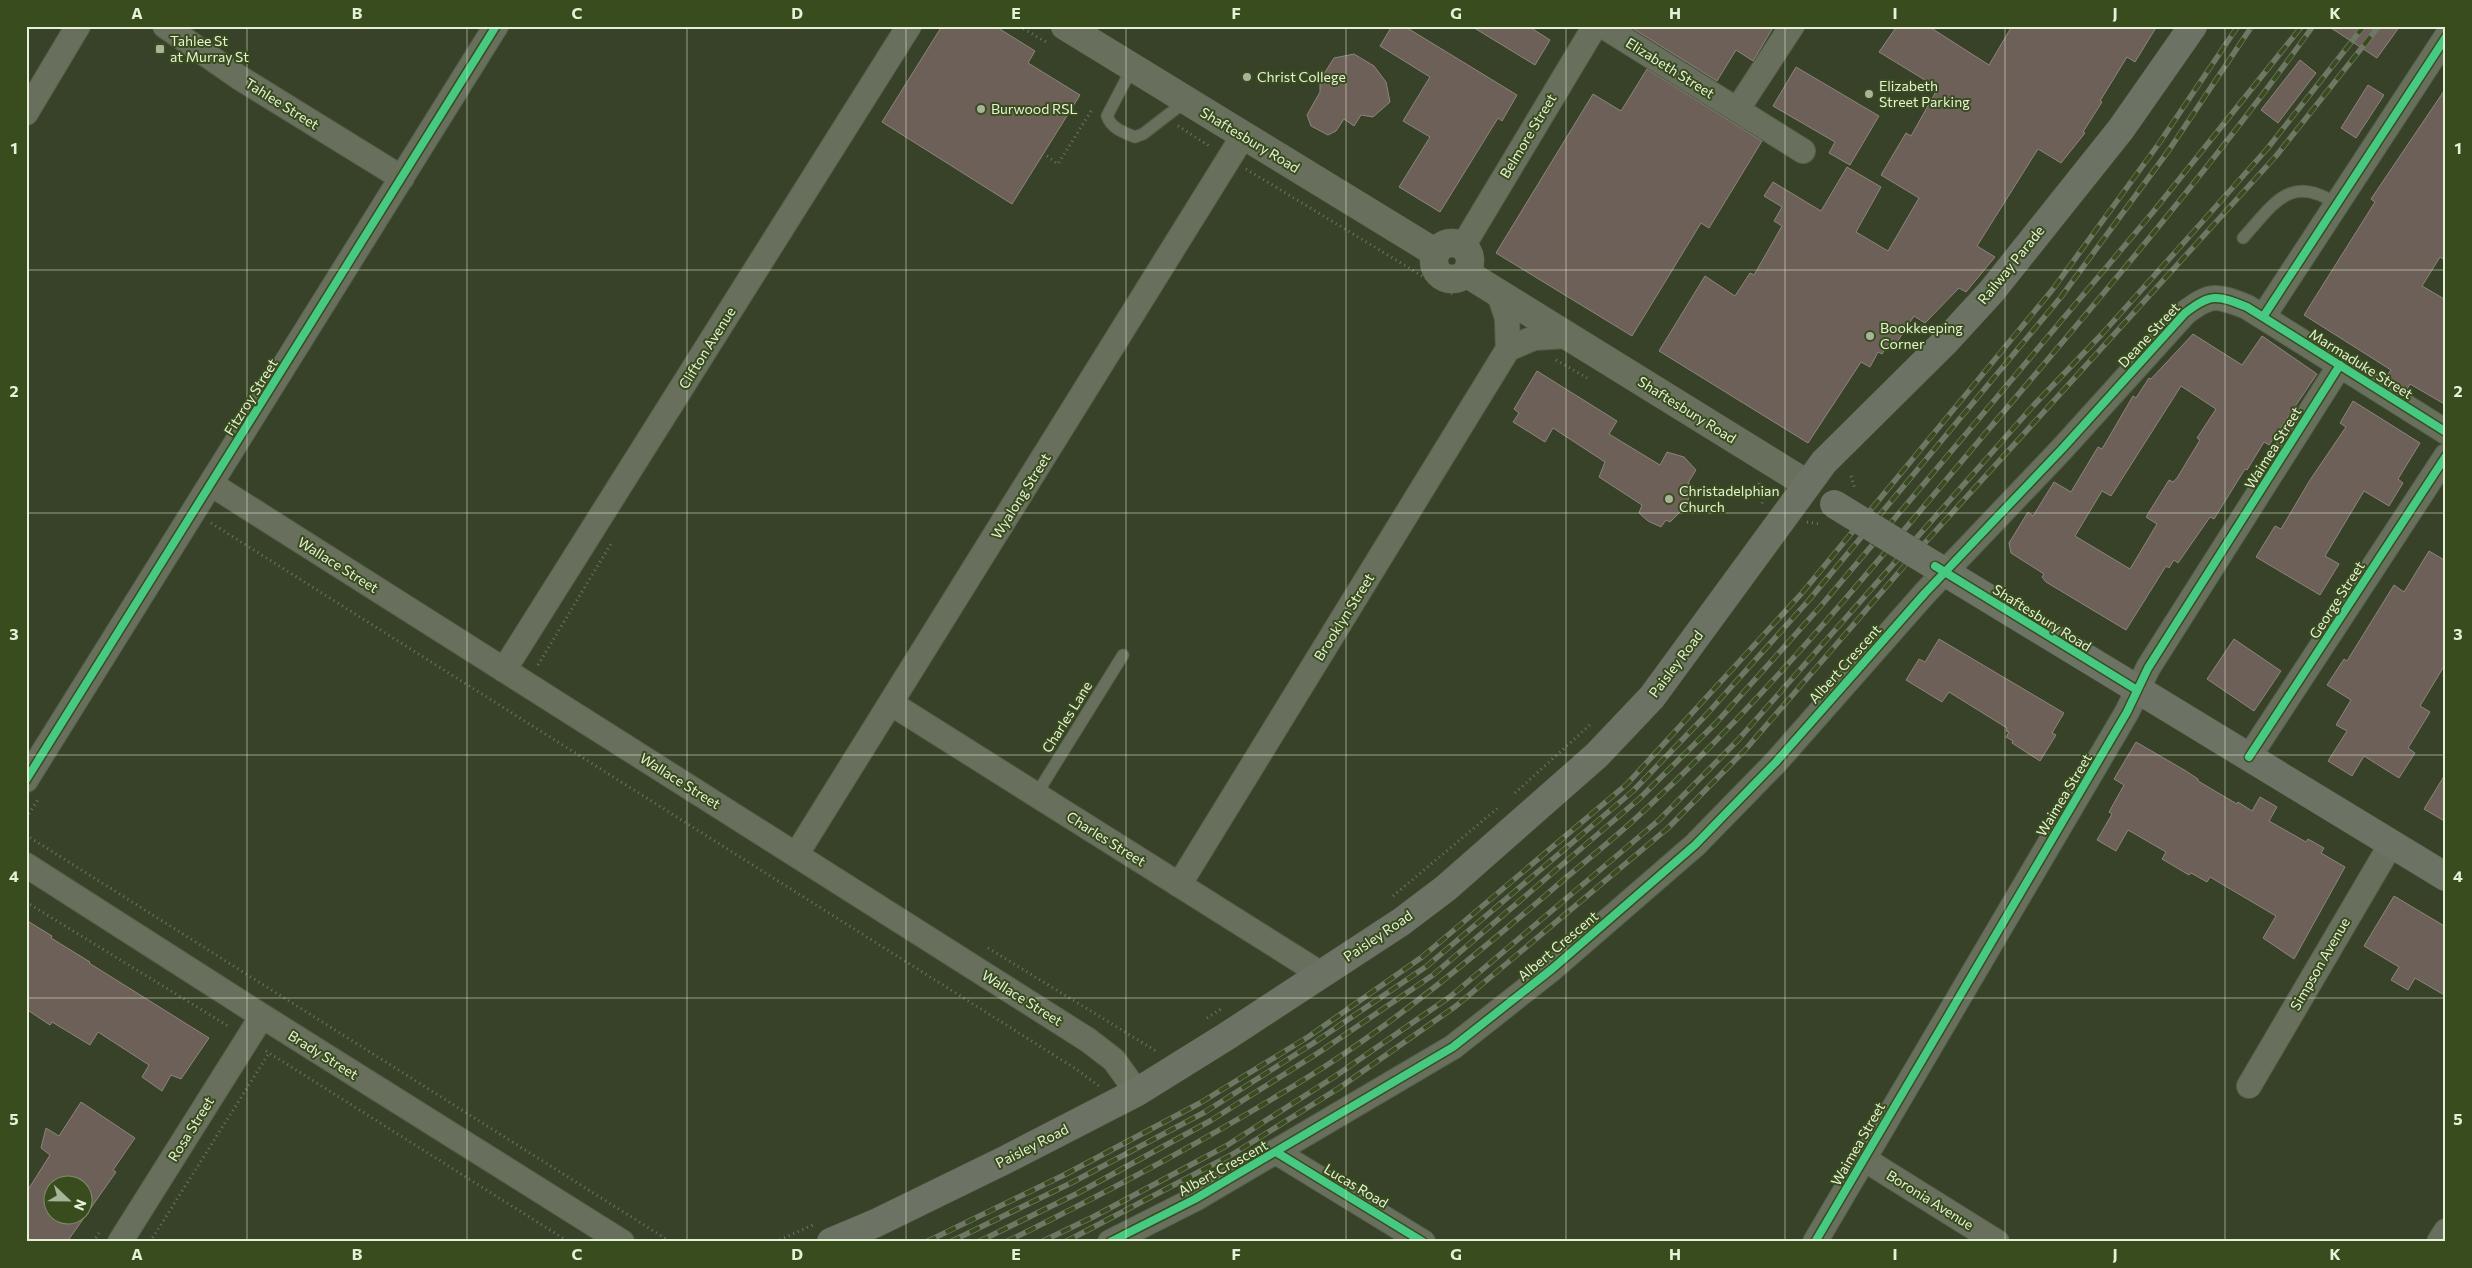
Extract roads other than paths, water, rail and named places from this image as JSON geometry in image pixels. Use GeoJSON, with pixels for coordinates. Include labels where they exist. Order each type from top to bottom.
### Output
{"type":"FeatureCollection","features":[{"type":"Feature","properties":{"kind":"main road","name":"Railway Parade"},"geometry":{"type":"LineString","coordinates":[[1807,484],[1824,462],[1952,335],[1991,292],[2121,129],[2193,26]]}},
{"type":"Feature","properties":{"kind":"main road","name":"Shaftesbury Road"},"geometry":{"type":"LineString","coordinates":[[1807,484],[1830,515],[1940,569],[2446,877]]}},
{"type":"Feature","properties":{"kind":"main road","name":"Paisley Road"},"geometry":{"type":"LineString","coordinates":[[825,1232],[876,1223],[1005,1160],[1130,1082],[1321,974],[1401,922],[1446,888],[1597,755],[1652,696],[1807,484]]}},
{"type":"Feature","properties":{"kind":"street"},"geometry":{"type":"LineString","coordinates":[[26,113],[78,26]]}},
{"type":"Feature","properties":{"kind":"street","name":"Tahlee Street"},"geometry":{"type":"LineString","coordinates":[[165,26],[240,78],[402,178]]}},
{"type":"Feature","properties":{"kind":"street","name":"Fitzroy Street"},"geometry":{"type":"LineString","coordinates":[[26,780],[496,26]]}},
{"type":"Feature","properties":{"kind":"street","name":"Clifton Avenue"},"geometry":{"type":"LineString","coordinates":[[504,670],[909,26]]}},
{"type":"Feature","properties":{"kind":"street","name":"Belmore Street"},"geometry":{"type":"LineString","coordinates":[[1463,246],[1595,26]]}},
{"type":"Feature","properties":{"kind":"street","name":"Elizabeth Street"},"geometry":{"type":"LineString","coordinates":[[1603,26],[1803,151]]}},
{"type":"Feature","properties":{"kind":"street"},"geometry":{"type":"LineString","coordinates":[[1737,110],[1792,26]]}},
{"type":"Feature","properties":{"kind":"street","name":"Shaftesbury Road"},"geometry":{"type":"LineString","coordinates":[[1075,34],[1436,253]]}},
{"type":"Feature","properties":{"kind":"street"},"geometry":{"type":"LineString","coordinates":[[2263,317],[2338,205],[2446,37]]}},
{"type":"Feature","properties":{"kind":"street","name":"Wyalong Street"},"geometry":{"type":"LineString","coordinates":[[796,855],[892,704],[1243,136]]}},
{"type":"Feature","properties":{"kind":"street"},"geometry":{"type":"LineString","coordinates":[[1457,243],[1463,246],[1470,257],[1470,267],[1459,284],[1453,279],[1442,276],[1434,264],[1436,253],[1444,244],[1457,243]]}},
{"type":"Feature","properties":{"kind":"street","name":"Shaftesbury Road"},"geometry":{"type":"LineString","coordinates":[[1459,284],[1499,294],[1807,484]]}},
{"type":"Feature","properties":{"kind":"street"},"geometry":{"type":"LineString","coordinates":[[1499,294],[1517,345],[1567,336]]}},
{"type":"Feature","properties":{"kind":"street","name":"Deane Street"},"geometry":{"type":"LineString","coordinates":[[1940,569],[2062,449],[2185,313],[2201,300],[2214,297],[2247,307],[2263,317]]}},
{"type":"Feature","properties":{"kind":"street","name":"Marmaduke Street"},"geometry":{"type":"LineString","coordinates":[[2263,317],[2446,432]]}},
{"type":"Feature","properties":{"kind":"street","name":"Brooklyn Street"},"geometry":{"type":"LineString","coordinates":[[1179,885],[1517,345]]}},
{"type":"Feature","properties":{"kind":"street","name":"Waimea Street"},"geometry":{"type":"LineString","coordinates":[[1816,1242],[2127,712],[2148,668],[2340,365]]}},
{"type":"Feature","properties":{"kind":"street","name":"George Street"},"geometry":{"type":"LineString","coordinates":[[2249,757],[2446,456]]}},
{"type":"Feature","properties":{"kind":"street","name":"Wallace Street"},"geometry":{"type":"LineString","coordinates":[[211,484],[1088,1040],[1114,1060],[1130,1082]]}},
{"type":"Feature","properties":{"kind":"street","name":"Albert Crescent"},"geometry":{"type":"LineString","coordinates":[[1110,1242],[1195,1199],[1343,1110],[1453,1047],[1552,969],[1695,846],[1776,762],[1940,569]]}},
{"type":"Feature","properties":{"kind":"street","name":"Charles Street"},"geometry":{"type":"LineString","coordinates":[[892,704],[1321,974]]}},
{"type":"Feature","properties":{"kind":"street","name":"Simpson Avenue"},"geometry":{"type":"LineString","coordinates":[[2249,1086],[2391,844]]}},
{"type":"Feature","properties":{"kind":"street","name":"Brady Street"},"geometry":{"type":"LineString","coordinates":[[26,865],[622,1242]]}},
{"type":"Feature","properties":{"kind":"street","name":"Rosa Street"},"geometry":{"type":"LineString","coordinates":[[112,1233],[262,1016]]}},
{"type":"Feature","properties":{"kind":"street","name":"Lucas Road"},"geometry":{"type":"LineString","coordinates":[[1276,1152],[1423,1242]]}},
{"type":"Feature","properties":{"kind":"street","name":"Boronia Avenue"},"geometry":{"type":"LineString","coordinates":[[1864,1158],[1997,1242]]}},
{"type":"Feature","properties":{"kind":"street"},"geometry":{"type":"LineString","coordinates":[[2439,1242],[2446,1231]]}},
{"type":"Feature","properties":{"kind":"lane"},"geometry":{"type":"LineString","coordinates":[[1132,68],[1107,116],[1110,125],[1135,137],[1143,134],[1186,101]]}},
{"type":"Feature","properties":{"kind":"lane"},"geometry":{"type":"LineString","coordinates":[[2243,238],[2279,198],[2303,189],[2322,194],[2338,205]]}},
{"type":"Feature","properties":{"kind":"lane","name":"Charles Lane"},"geometry":{"type":"LineString","coordinates":[[1036,795],[1123,655]]}},
{"type":"Feature","properties":{"kind":"railway"},"geometry":{"type":"LineString","coordinates":[[926,1242],[1066,1174],[1200,1103],[1308,1037],[1422,957],[1627,784],[1802,593],[2053,289],[2160,142],[2238,26]]}},
{"type":"Feature","properties":{"kind":"railway"},"geometry":{"type":"LineString","coordinates":[[950,1242],[1071,1183],[1205,1112],[1312,1044],[1427,966],[1633,791],[1707,714],[1809,600],[2061,297],[2169,150],[2252,26]]}},
{"type":"Feature","properties":{"kind":"railway"},"geometry":{"type":"LineString","coordinates":[[978,1242],[1078,1193],[1210,1121],[1318,1053],[1433,975],[1639,799],[1716,723],[1820,607],[2153,212],[2302,26]]}},
{"type":"Feature","properties":{"kind":"railway"},"geometry":{"type":"LineString","coordinates":[[1006,1242],[1128,1180],[1207,1137],[1324,1067],[1382,1027],[1465,963],[1637,817],[1739,717],[1825,623],[2155,231],[2236,130],[2313,26]]}},
{"type":"Feature","properties":{"kind":"railway"},"geometry":{"type":"LineString","coordinates":[[1041,1242],[1093,1217],[1226,1146],[1334,1077],[1451,996],[1659,820],[1738,740],[2033,406],[2102,334],[2267,149],[2364,26]]}},
{"type":"Feature","properties":{"kind":"railway"},"geometry":{"type":"LineString","coordinates":[[1065,1242],[1233,1154],[1339,1088],[1456,1006],[1668,828],[1745,750],[1912,557],[2276,156],[2379,26]]}},
{"type":"Feature","properties":{"kind":"place","name":"Tahlee St at Murray St"},"geometry":{"type":"Point","coordinates":[160,49]}},
{"type":"Feature","properties":{"kind":"place","name":"Christ College"},"geometry":{"type":"Point","coordinates":[1247,77]}},
{"type":"Feature","properties":{"kind":"place","name":"Elizabeth Street Parking"},"geometry":{"type":"Point","coordinates":[1869,94]}},
{"type":"Feature","properties":{"kind":"place","name":"Burwood RSL"},"geometry":{"type":"Point","coordinates":[981,109]}},
{"type":"Feature","properties":{"kind":"place","name":"Bookkeeping Corner"},"geometry":{"type":"Point","coordinates":[1870,336]}},
{"type":"Feature","properties":{"kind":"place","name":"Christadelphian Church"},"geometry":{"type":"Point","coordinates":[1669,499]}}]}
